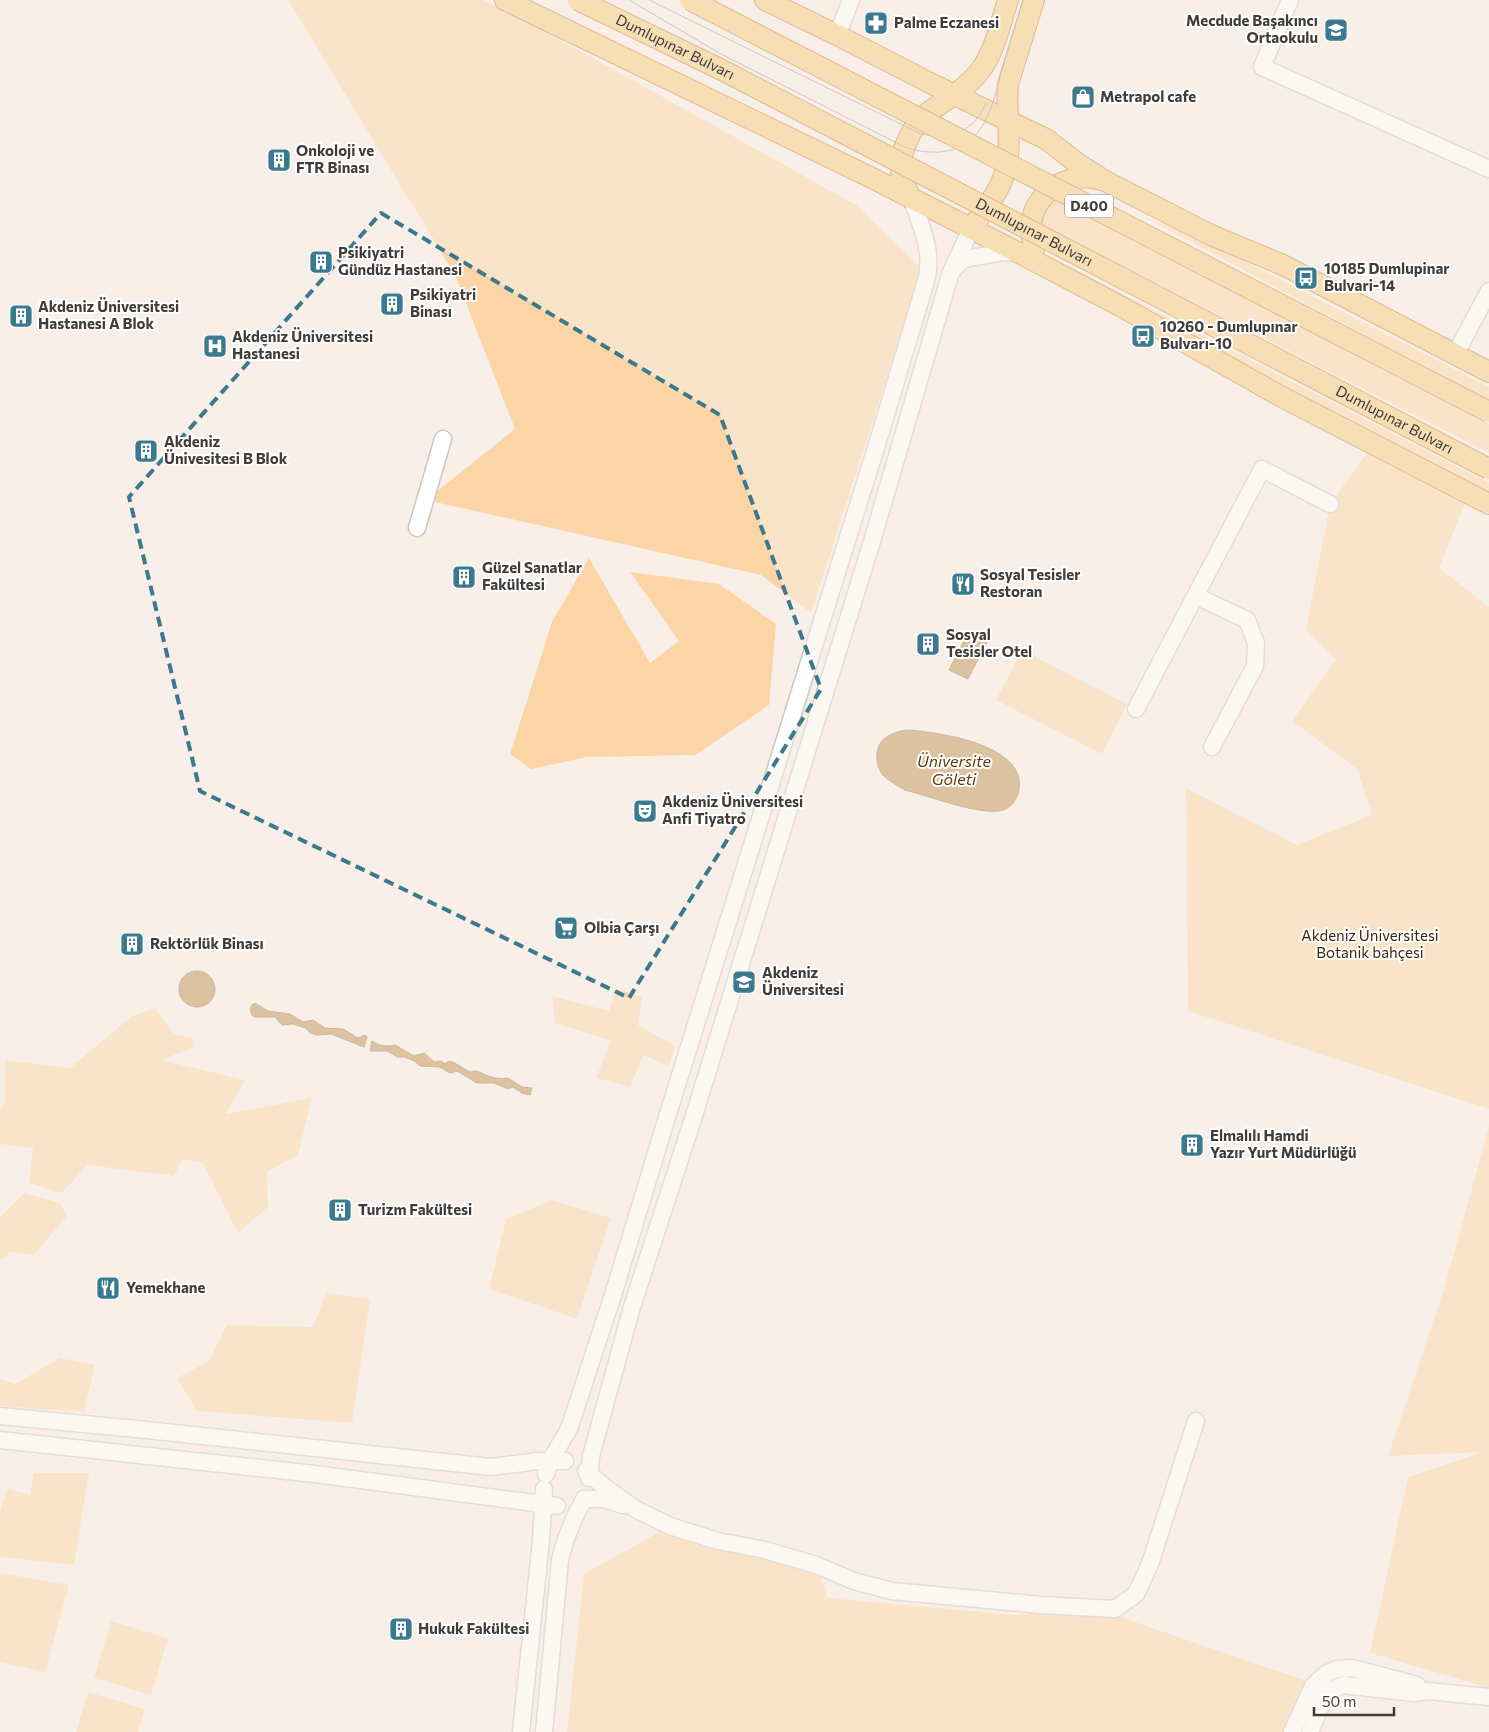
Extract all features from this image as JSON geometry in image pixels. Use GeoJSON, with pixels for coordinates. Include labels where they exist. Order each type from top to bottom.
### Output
{"type":"FeatureCollection","features":[{"type":"Feature","properties":{"kind":"main road"},"geometry":{"type":"LineString","coordinates":[[505,0],[911,198],[1021,254],[1282,397],[1489,504]]}},
{"type":"Feature","properties":{"kind":"main road","name":"Dumlupınar Bulvarı"},"geometry":{"type":"LineString","coordinates":[[578,0],[722,70],[1489,469]]}},
{"type":"Feature","properties":{"kind":"main road","name":"D400"},"geometry":{"type":"LineString","coordinates":[[690,0],[1489,412]]}},
{"type":"Feature","properties":{"kind":"main road"},"geometry":{"type":"LineString","coordinates":[[765,0],[1046,139],[1077,163],[1107,182],[1211,235],[1283,265],[1489,372]]}},
{"type":"Feature","properties":{"kind":"main road"},"geometry":{"type":"LineString","coordinates":[[911,198],[902,178],[901,160],[905,147],[919,122],[928,113],[955,95],[980,71],[995,42],[1008,0]]}},
{"type":"Feature","properties":{"kind":"main road"},"geometry":{"type":"LineString","coordinates":[[971,229],[994,195],[1004,176],[1008,150],[1008,84],[1034,0]]}},
{"type":"Feature","properties":{"kind":"main road"},"geometry":{"type":"LineString","coordinates":[[1050,269],[1040,258],[1034,244],[1032,229],[1034,214],[1040,200],[1050,189],[1070,179],[1093,177],[1107,182]]}},
{"type":"Feature","properties":{"kind":"street"},"geometry":{"type":"LineString","coordinates":[[837,35],[851,0]]}},
{"type":"Feature","properties":{"kind":"street"},"geometry":{"type":"LineString","coordinates":[[1290,0],[1262,67],[1489,169]]}},
{"type":"Feature","properties":{"kind":"street"},"geometry":{"type":"LineString","coordinates":[[522,1732],[541,1541],[551,1482],[614,1295],[663,1129],[879,438],[929,270],[928,251],[911,198]]}},
{"type":"Feature","properties":{"kind":"street"},"geometry":{"type":"LineString","coordinates":[[544,1732],[560,1560],[572,1522],[588,1493],[588,1474],[591,1456],[632,1307],[692,1122],[870,548],[951,272],[971,229]]}},
{"type":"Feature","properties":{"kind":"street"},"geometry":{"type":"LineString","coordinates":[[951,272],[965,259],[1003,252],[1021,254]]}},
{"type":"Feature","properties":{"kind":"street"},"geometry":{"type":"LineString","coordinates":[[1456,355],[1489,291]]}},
{"type":"Feature","properties":{"kind":"street"},"geometry":{"type":"LineString","coordinates":[[879,438],[899,446]]}},
{"type":"Feature","properties":{"kind":"street"},"geometry":{"type":"LineString","coordinates":[[417,528],[443,440]]}},
{"type":"Feature","properties":{"kind":"street"},"geometry":{"type":"LineString","coordinates":[[1136,709],[1262,469],[1330,504]]}},
{"type":"Feature","properties":{"kind":"street"},"geometry":{"type":"LineString","coordinates":[[1196,596],[1247,620],[1256,643],[1254,666],[1212,747]]}},
{"type":"Feature","properties":{"kind":"street"},"geometry":{"type":"LineString","coordinates":[[792,714],[798,706],[808,705],[815,711],[816,721]]}},
{"type":"Feature","properties":{"kind":"street"},"geometry":{"type":"LineString","coordinates":[[0,1416],[491,1467],[551,1482],[572,1507],[584,1499],[604,1499],[638,1510]]}},
{"type":"Feature","properties":{"kind":"street"},"geometry":{"type":"LineString","coordinates":[[0,1440],[325,1475],[551,1482],[573,1462],[580,1465],[607,1489],[638,1510],[670,1526],[718,1541],[765,1550],[816,1565],[854,1581],[892,1591],[1041,1605],[1115,1609],[1136,1594],[1150,1564],[1196,1421]]}},
{"type":"Feature","properties":{"kind":"street"},"geometry":{"type":"LineString","coordinates":[[1292,1732],[1313,1686],[1326,1674],[1337,1670],[1352,1668],[1417,1684],[1428,1690]]}},
{"type":"Feature","properties":{"kind":"street"},"geometry":{"type":"LineString","coordinates":[[1310,1732],[1325,1696],[1336,1687],[1349,1685],[1414,1693],[1428,1690],[1489,1697]]}},
{"type":"Feature","properties":{"kind":"highlighted area"},"geometry":{"type":"Polygon","coordinates":[[[381,213],[720,415],[821,689],[629,998],[200,791],[129,497],[381,213]]]}},
{"type":"Feature","properties":{"kind":"green space"},"geometry":{"type":"Polygon","coordinates":[[[288,0],[483,0],[514,14],[856,205],[922,269],[811,613],[761,575],[426,500],[515,429],[455,275],[288,0]]]}},
{"type":"Feature","properties":{"kind":"green space"},"geometry":{"type":"Polygon","coordinates":[[[1047,197],[1489,424],[1489,453],[1036,222],[1047,197]]]}},
{"type":"Feature","properties":{"kind":"green space"},"geometry":{"type":"Polygon","coordinates":[[[1143,216],[1209,243],[1489,387],[1489,402],[1143,216]]]}},
{"type":"Feature","properties":{"kind":"green space"},"geometry":{"type":"Polygon","coordinates":[[[1008,235],[1489,483],[1489,494],[1001,239],[1008,235]]]}},
{"type":"Feature","properties":{"kind":"green space","name":"Akdeniz Üniversitesi Botanik bahçesi"},"geometry":{"type":"Polygon","coordinates":[[[1368,452],[1465,503],[1439,568],[1489,607],[1489,1109],[1188,1011],[1186,788],[1297,845],[1372,815],[1357,769],[1292,721],[1336,659],[1306,629],[1330,504],[1368,452]]]}},
{"type":"Feature","properties":{"kind":"green space"},"geometry":{"type":"Polygon","coordinates":[[[589,558],[650,663],[679,641],[630,572],[719,584],[776,624],[769,705],[695,755],[587,757],[531,769],[510,754],[552,622],[589,558]]]}},
{"type":"Feature","properties":{"kind":"green space"},"geometry":{"type":"Polygon","coordinates":[[[1022,650],[1127,704],[1102,754],[996,700],[1022,650]]]}},
{"type":"Feature","properties":{"kind":"green space"},"geometry":{"type":"Polygon","coordinates":[[[616,989],[642,997],[638,1025],[675,1046],[669,1066],[643,1055],[630,1087],[596,1078],[611,1041],[555,1023],[552,996],[609,1011],[616,989]]]}},
{"type":"Feature","properties":{"kind":"green space"},"geometry":{"type":"Polygon","coordinates":[[[155,1008],[174,1034],[192,1038],[195,1047],[161,1060],[245,1080],[226,1114],[312,1098],[298,1155],[267,1172],[268,1207],[238,1233],[203,1163],[182,1159],[174,1176],[87,1165],[62,1193],[29,1183],[33,1148],[0,1144],[0,1109],[5,1104],[5,1060],[70,1068],[132,1016],[155,1008]]]}},
{"type":"Feature","properties":{"kind":"green space"},"geometry":{"type":"Polygon","coordinates":[[[1489,1126],[1489,1688],[1370,1653],[1408,1477],[1483,1452],[1388,1456],[1445,1286],[1489,1126]]]}},
{"type":"Feature","properties":{"kind":"green space"},"geometry":{"type":"Polygon","coordinates":[[[24,1193],[60,1203],[67,1216],[34,1255],[11,1252],[0,1260],[0,1217],[24,1193]]]}},
{"type":"Feature","properties":{"kind":"green space"},"geometry":{"type":"Polygon","coordinates":[[[552,1200],[611,1218],[577,1319],[489,1289],[506,1219],[552,1200]]]}},
{"type":"Feature","properties":{"kind":"green space"},"geometry":{"type":"Polygon","coordinates":[[[326,1293],[370,1299],[352,1423],[197,1411],[177,1378],[209,1361],[227,1325],[313,1327],[326,1293]]]}},
{"type":"Feature","properties":{"kind":"green space"},"geometry":{"type":"Polygon","coordinates":[[[60,1358],[95,1365],[84,1412],[0,1406],[0,1379],[15,1384],[60,1358]]]}},
{"type":"Feature","properties":{"kind":"green space"},"geometry":{"type":"Polygon","coordinates":[[[34,1473],[89,1473],[74,1565],[0,1557],[0,1512],[7,1489],[30,1494],[34,1473]]]}},
{"type":"Feature","properties":{"kind":"green space"},"geometry":{"type":"Polygon","coordinates":[[[670,1526],[816,1565],[828,1598],[1017,1615],[1094,1608],[1307,1681],[1287,1732],[567,1732],[584,1574],[670,1526]]]}},
{"type":"Feature","properties":{"kind":"green space"},"geometry":{"type":"Polygon","coordinates":[[[0,1573],[69,1585],[45,1672],[0,1662],[0,1573]]]}},
{"type":"Feature","properties":{"kind":"green space"},"geometry":{"type":"Polygon","coordinates":[[[111,1621],[168,1638],[151,1695],[94,1678],[111,1621]]]}},
{"type":"Feature","properties":{"kind":"green space"},"geometry":{"type":"Polygon","coordinates":[[[88,1692],[145,1709],[138,1732],[76,1732],[88,1692]]]}},
{"type":"Feature","properties":{"kind":"water"},"geometry":{"type":"Polygon","coordinates":[[[968,633],[987,642],[968,679],[949,670],[968,633]]]}},
{"type":"Feature","properties":{"kind":"water","name":"Üniversite Göleti"},"geometry":{"type":"Polygon","coordinates":[[[906,730],[960,738],[980,744],[997,753],[1011,764],[1019,777],[1018,794],[1011,806],[999,811],[978,810],[905,790],[894,783],[880,771],[877,762],[877,752],[884,739],[906,730]]]}},
{"type":"Feature","properties":{"kind":"water"},"geometry":{"type":"Polygon","coordinates":[[[197,971],[204,972],[210,976],[214,982],[214,996],[210,1002],[204,1006],[197,1007],[190,1006],[184,1002],[180,996],[179,989],[180,982],[184,976],[190,972],[197,971]]]}},
{"type":"Feature","properties":{"kind":"water"},"geometry":{"type":"Polygon","coordinates":[[[255,1003],[268,1011],[290,1014],[303,1022],[313,1020],[325,1028],[343,1029],[358,1038],[365,1035],[367,1037],[364,1047],[331,1034],[317,1035],[310,1033],[306,1028],[293,1024],[282,1025],[275,1017],[254,1017],[250,1009],[255,1003]]]}},
{"type":"Feature","properties":{"kind":"water"},"geometry":{"type":"Polygon","coordinates":[[[372,1041],[383,1046],[395,1045],[414,1056],[424,1053],[434,1062],[442,1061],[444,1064],[449,1061],[470,1072],[477,1071],[496,1078],[508,1078],[522,1087],[532,1088],[530,1095],[522,1093],[513,1087],[508,1089],[494,1083],[477,1083],[457,1071],[450,1073],[440,1067],[420,1066],[405,1057],[397,1057],[387,1051],[370,1051],[372,1041]]]}},
{"type":"Feature","properties":{"kind":"tram line"},"geometry":{"type":"LineString","coordinates":[[629,0],[721,54],[905,147],[927,152],[948,151],[958,147],[976,135],[983,125],[994,98],[1023,0]]}},
{"type":"Feature","properties":{"kind":"tram line"},"geometry":{"type":"LineString","coordinates":[[649,0],[921,134],[942,136],[960,132],[975,121],[986,103]]}},
{"type":"Feature","properties":{"kind":"place","name":"Palme Eczanesi"},"geometry":{"type":"Point","coordinates":[876,23]}},
{"type":"Feature","properties":{"kind":"place","name":"Mecdude Başakıncı Ortaokulu"},"geometry":{"type":"Point","coordinates":[1336,30]}},
{"type":"Feature","properties":{"kind":"place","name":"Metrapol cafe"},"geometry":{"type":"Point","coordinates":[1083,97]}},
{"type":"Feature","properties":{"kind":"place","name":"Onkoloji ve FTR Binası"},"geometry":{"type":"Point","coordinates":[279,160]}},
{"type":"Feature","properties":{"kind":"place","name":"Psikiyatri Gündüz Hastanesi"},"geometry":{"type":"Point","coordinates":[321,262]}},
{"type":"Feature","properties":{"kind":"place","name":"10185 Dumlupinar Bulvari-14"},"geometry":{"type":"Point","coordinates":[1306,278]}},
{"type":"Feature","properties":{"kind":"place","name":"Psikiyatri Binası"},"geometry":{"type":"Point","coordinates":[392,304]}},
{"type":"Feature","properties":{"kind":"place","name":"Akdeniz Üniversitesi Hastanesi A Blok"},"geometry":{"type":"Point","coordinates":[21,316]}},
{"type":"Feature","properties":{"kind":"place","name":"10260 - Dumlupınar Bulvarı-10"},"geometry":{"type":"Point","coordinates":[1143,336]}},
{"type":"Feature","properties":{"kind":"place","name":"Akdeniz Üniversitesi Hastanesi"},"geometry":{"type":"Point","coordinates":[215,346]}},
{"type":"Feature","properties":{"kind":"place","name":"Akdeniz Ünivesitesi B Blok"},"geometry":{"type":"Point","coordinates":[146,451]}},
{"type":"Feature","properties":{"kind":"place","name":"Güzel Sanatlar Fakültesi"},"geometry":{"type":"Point","coordinates":[464,577]}},
{"type":"Feature","properties":{"kind":"place","name":"Sosyal Tesisler Restoran"},"geometry":{"type":"Point","coordinates":[963,584]}},
{"type":"Feature","properties":{"kind":"place","name":"Sosyal Tesisler Otel"},"geometry":{"type":"Point","coordinates":[928,644]}},
{"type":"Feature","properties":{"kind":"place","name":"Akdeniz Üniversitesi Anfi Tiyatro"},"geometry":{"type":"Point","coordinates":[645,811]}},
{"type":"Feature","properties":{"kind":"place","name":"Olbia Çarşı"},"geometry":{"type":"Point","coordinates":[566,928]}},
{"type":"Feature","properties":{"kind":"place","name":"Rektörlük Binası"},"geometry":{"type":"Point","coordinates":[132,944]}},
{"type":"Feature","properties":{"kind":"place","name":"Akdeniz Üniversitesi"},"geometry":{"type":"Point","coordinates":[744,982]}},
{"type":"Feature","properties":{"kind":"place","name":"Elmalılı Hamdi Yazır Yurt Müdürlüğü"},"geometry":{"type":"Point","coordinates":[1192,1145]}},
{"type":"Feature","properties":{"kind":"place","name":"Turizm Fakültesi"},"geometry":{"type":"Point","coordinates":[340,1210]}},
{"type":"Feature","properties":{"kind":"place","name":"Yemekhane"},"geometry":{"type":"Point","coordinates":[108,1288]}},
{"type":"Feature","properties":{"kind":"place","name":"Hukuk Fakültesi"},"geometry":{"type":"Point","coordinates":[401,1629]}}]}
